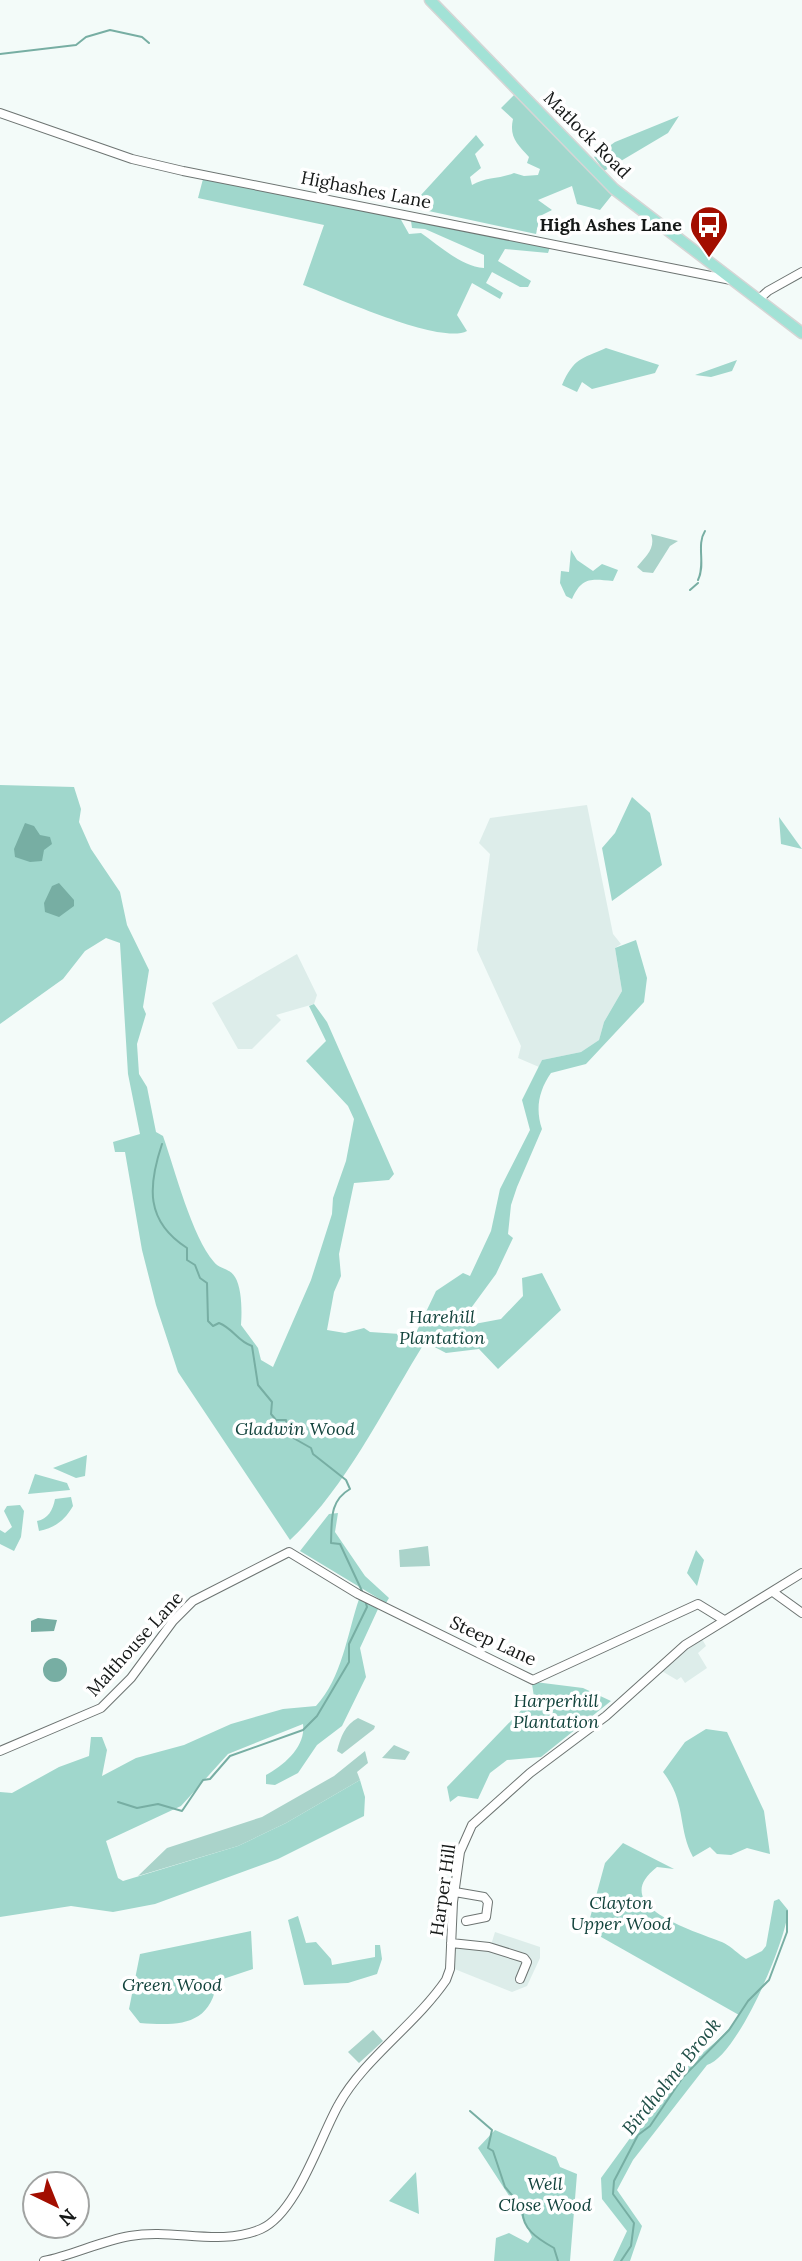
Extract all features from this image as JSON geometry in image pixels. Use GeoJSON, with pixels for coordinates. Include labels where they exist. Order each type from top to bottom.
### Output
{"type":"FeatureCollection","features":[{"type":"Feature","properties":{"kind":"main road","name":"Matlock Road"},"geometry":{"type":"LineString","coordinates":[[430,0],[614,189],[802,332]]}},
{"type":"Feature","properties":{"kind":"street","name":"Highashes Lane"},"geometry":{"type":"LineString","coordinates":[[0,113],[132,159],[183,171],[736,283]]}},
{"type":"Feature","properties":{"kind":"street"},"geometry":{"type":"LineString","coordinates":[[758,300],[768,291],[802,272]]}},
{"type":"Feature","properties":{"kind":"street","name":"Steep Lane"},"geometry":{"type":"LineString","coordinates":[[289,1552],[371,1601],[533,1680],[698,1604],[724,1620]]}},
{"type":"Feature","properties":{"kind":"street","name":"Malthouse Lane"},"geometry":{"type":"LineString","coordinates":[[0,1751],[101,1708],[131,1678],[173,1622],[193,1601],[289,1552]]}},
{"type":"Feature","properties":{"kind":"street","name":"Harper Hill"},"geometry":{"type":"LineString","coordinates":[[44,2261],[129,2236],[155,2234],[217,2238],[262,2228],[272,2222],[292,2197],[349,2088],[443,1984],[450,1969],[460,1852],[472,1825],[530,1773],[606,1716],[685,1645],[802,1573]]}},
{"type":"Feature","properties":{"kind":"street"},"geometry":{"type":"LineString","coordinates":[[773,1592],[802,1613]]}},
{"type":"Feature","properties":{"kind":"street"},"geometry":{"type":"LineString","coordinates":[[455,1892],[484,1896],[488,1902],[486,1917],[466,1921]]}},
{"type":"Feature","properties":{"kind":"street"},"geometry":{"type":"LineString","coordinates":[[451,1943],[489,1947],[524,1958],[527,1962],[520,1979]]}},
{"type":"Feature","properties":{"kind":"shaded area"},"geometry":{"type":"Polygon","coordinates":[[[651,534],[678,541],[670,546],[653,573],[643,572],[637,567],[651,548],[651,534]]]}},
{"type":"Feature","properties":{"kind":"shaded area"},"geometry":{"type":"Polygon","coordinates":[[[587,805],[613,934],[621,944],[615,948],[622,991],[604,1022],[599,1040],[581,1052],[542,1060],[539,1067],[518,1058],[521,1046],[477,950],[490,854],[479,843],[490,818],[587,805]]]}},
{"type":"Feature","properties":{"kind":"shaded area"},"geometry":{"type":"Polygon","coordinates":[[[25,823],[34,826],[40,835],[50,837],[52,844],[44,850],[42,861],[30,862],[15,857],[14,849],[25,823]]]}},
{"type":"Feature","properties":{"kind":"shaded area"},"geometry":{"type":"Polygon","coordinates":[[[59,883],[74,900],[74,906],[59,917],[45,912],[44,903],[52,886],[59,883]]]}},
{"type":"Feature","properties":{"kind":"shaded area"},"geometry":{"type":"Polygon","coordinates":[[[297,954],[317,995],[314,1004],[276,1015],[281,1020],[252,1049],[238,1049],[212,1003],[297,954]]]}},
{"type":"Feature","properties":{"kind":"shaded area"},"geometry":{"type":"Polygon","coordinates":[[[428,1546],[430,1566],[400,1567],[399,1550],[428,1546]]]}},
{"type":"Feature","properties":{"kind":"shaded area"},"geometry":{"type":"Polygon","coordinates":[[[38,1618],[57,1620],[54,1631],[31,1632],[31,1621],[38,1618]]]}},
{"type":"Feature","properties":{"kind":"shaded area"},"geometry":{"type":"Polygon","coordinates":[[[702,1639],[706,1646],[698,1653],[707,1668],[685,1683],[681,1677],[677,1680],[660,1670],[702,1639]]]}},
{"type":"Feature","properties":{"kind":"shaded area"},"geometry":{"type":"Polygon","coordinates":[[[55,1658],[63,1662],[67,1670],[63,1678],[55,1682],[47,1678],[43,1670],[47,1662],[55,1658]]]}},
{"type":"Feature","properties":{"kind":"shaded area"},"geometry":{"type":"Polygon","coordinates":[[[358,1718],[375,1726],[374,1729],[342,1754],[337,1751],[342,1736],[358,1718]]]}},
{"type":"Feature","properties":{"kind":"shaded area"},"geometry":{"type":"Polygon","coordinates":[[[394,1745],[410,1752],[405,1760],[382,1758],[394,1745]]]}},
{"type":"Feature","properties":{"kind":"shaded area"},"geometry":{"type":"Polygon","coordinates":[[[365,1751],[368,1763],[357,1772],[360,1780],[286,1823],[238,1846],[138,1876],[167,1848],[262,1817],[334,1776],[365,1751]]]}},
{"type":"Feature","properties":{"kind":"shaded area"},"geometry":{"type":"Polygon","coordinates":[[[495,1932],[540,1947],[540,1958],[527,1986],[512,1992],[452,1968],[454,1947],[491,1945],[495,1932]]]}},
{"type":"Feature","properties":{"kind":"shaded area"},"geometry":{"type":"Polygon","coordinates":[[[373,2030],[383,2041],[359,2063],[348,2052],[373,2030]]]}},
{"type":"Feature","properties":{"kind":"green space"},"geometry":{"type":"Polygon","coordinates":[[[515,94],[612,195],[600,210],[577,204],[572,186],[538,200],[552,210],[540,216],[536,234],[410,207],[476,135],[484,145],[475,154],[481,168],[470,177],[472,185],[514,173],[524,176],[538,175],[540,169],[527,163],[529,157],[515,140],[512,131],[513,119],[501,108],[515,94]]]}},
{"type":"Feature","properties":{"kind":"green space"},"geometry":{"type":"Polygon","coordinates":[[[679,116],[668,133],[604,171],[594,157],[615,142],[679,116]]]}},
{"type":"Feature","properties":{"kind":"green space"},"geometry":{"type":"Polygon","coordinates":[[[203,179],[400,218],[409,234],[421,233],[467,264],[484,268],[484,255],[425,229],[412,228],[411,221],[551,244],[548,253],[505,249],[498,261],[531,281],[528,287],[520,287],[492,272],[486,283],[503,293],[500,299],[472,283],[457,315],[467,331],[454,334],[435,331],[387,318],[303,285],[324,225],[198,198],[203,179]]]}},
{"type":"Feature","properties":{"kind":"green space"},"geometry":{"type":"Polygon","coordinates":[[[606,348],[659,365],[655,373],[592,389],[582,382],[577,392],[562,385],[575,364],[606,348]]]}},
{"type":"Feature","properties":{"kind":"green space"},"geometry":{"type":"Polygon","coordinates":[[[737,360],[732,371],[711,377],[695,375],[737,360]]]}},
{"type":"Feature","properties":{"kind":"green space"},"geometry":{"type":"Polygon","coordinates":[[[571,550],[577,560],[593,571],[602,564],[618,570],[613,581],[588,581],[580,586],[572,599],[566,596],[560,583],[561,571],[569,572],[571,550]]]}},
{"type":"Feature","properties":{"kind":"green space","name":"Gladwin Wood"},"geometry":{"type":"Polygon","coordinates":[[[0,785],[74,787],[81,809],[79,822],[91,849],[120,892],[127,925],[149,970],[143,1007],[146,1014],[137,1044],[139,1074],[147,1087],[156,1132],[163,1136],[198,1237],[216,1264],[235,1277],[241,1300],[241,1325],[258,1348],[261,1360],[273,1367],[311,1280],[332,1214],[333,1198],[346,1161],[354,1119],[348,1106],[306,1061],[326,1041],[309,1006],[314,1004],[327,1022],[394,1174],[389,1180],[354,1183],[339,1254],[341,1276],[334,1292],[327,1330],[345,1333],[364,1328],[370,1332],[415,1335],[436,1291],[463,1273],[470,1276],[491,1231],[500,1189],[530,1130],[522,1100],[542,1060],[581,1052],[599,1040],[604,1022],[622,991],[615,948],[636,940],[647,978],[644,1002],[586,1064],[551,1073],[547,1079],[539,1107],[542,1129],[511,1205],[508,1234],[513,1238],[496,1274],[463,1319],[469,1325],[501,1319],[523,1296],[522,1278],[542,1273],[561,1310],[498,1369],[479,1349],[446,1353],[425,1342],[347,1471],[290,1540],[178,1372],[156,1305],[142,1250],[125,1152],[115,1152],[113,1142],[140,1134],[128,1074],[120,943],[106,938],[85,951],[63,979],[0,1024],[0,785]]]}},
{"type":"Feature","properties":{"kind":"green space"},"geometry":{"type":"Polygon","coordinates":[[[632,797],[650,813],[662,865],[612,901],[602,848],[615,833],[632,797]]]}},
{"type":"Feature","properties":{"kind":"green space"},"geometry":{"type":"Polygon","coordinates":[[[779,817],[802,849],[781,844],[779,817]]]}},
{"type":"Feature","properties":{"kind":"green space"},"geometry":{"type":"Polygon","coordinates":[[[87,1455],[85,1476],[76,1478],[53,1468],[87,1455]]]}},
{"type":"Feature","properties":{"kind":"green space"},"geometry":{"type":"Polygon","coordinates":[[[35,1474],[67,1483],[70,1490],[28,1494],[35,1474]]]}},
{"type":"Feature","properties":{"kind":"green space"},"geometry":{"type":"Polygon","coordinates":[[[71,1497],[73,1506],[67,1515],[50,1528],[39,1531],[37,1521],[49,1513],[55,1499],[71,1497]]]}},
{"type":"Feature","properties":{"kind":"green space"},"geometry":{"type":"Polygon","coordinates":[[[20,1505],[24,1511],[21,1537],[14,1551],[0,1544],[0,1530],[5,1533],[12,1527],[4,1511],[7,1506],[20,1505]]]}},
{"type":"Feature","properties":{"kind":"green space"},"geometry":{"type":"Polygon","coordinates":[[[338,1513],[335,1532],[365,1576],[389,1598],[386,1603],[300,1551],[329,1514],[338,1513]]]}},
{"type":"Feature","properties":{"kind":"green space"},"geometry":{"type":"Polygon","coordinates":[[[696,1550],[704,1560],[697,1586],[687,1573],[696,1550]]]}},
{"type":"Feature","properties":{"kind":"green space"},"geometry":{"type":"Polygon","coordinates":[[[359,1599],[378,1609],[360,1648],[366,1677],[342,1726],[317,1745],[298,1773],[275,1785],[266,1784],[266,1775],[286,1761],[297,1748],[303,1724],[228,1754],[181,1806],[106,1841],[118,1878],[123,1881],[238,1846],[286,1823],[360,1780],[365,1797],[364,1816],[278,1859],[155,1904],[113,1912],[71,1906],[0,1917],[0,1792],[12,1793],[59,1767],[89,1756],[91,1737],[102,1737],[107,1750],[102,1776],[136,1758],[184,1745],[231,1724],[283,1709],[316,1706],[325,1695],[338,1669],[359,1599]]]}},
{"type":"Feature","properties":{"kind":"green space","name":"Harperhill Plantation"},"geometry":{"type":"Polygon","coordinates":[[[535,1682],[583,1688],[611,1701],[541,1757],[507,1760],[490,1773],[478,1799],[458,1796],[450,1802],[447,1787],[534,1697],[532,1684],[535,1682]]]}},
{"type":"Feature","properties":{"kind":"green space"},"geometry":{"type":"Polygon","coordinates":[[[706,1729],[727,1732],[764,1811],[770,1854],[747,1848],[731,1855],[717,1854],[710,1847],[693,1857],[676,1794],[663,1772],[685,1742],[706,1729]]]}},
{"type":"Feature","properties":{"kind":"green space","name":"Clayton Upper Wood"},"geometry":{"type":"Polygon","coordinates":[[[623,1843],[674,1869],[657,1867],[644,1881],[642,1894],[649,1906],[678,1925],[730,1946],[746,1959],[766,1946],[774,1901],[779,1899],[788,1910],[770,1970],[746,2020],[732,2042],[719,2057],[707,2065],[633,2160],[617,2190],[642,2226],[630,2261],[613,2261],[627,2231],[602,2199],[601,2178],[660,2097],[671,2088],[685,2069],[728,2030],[739,2015],[587,1929],[605,1863],[623,1843]]]}},
{"type":"Feature","properties":{"kind":"green space"},"geometry":{"type":"Polygon","coordinates":[[[298,1916],[306,1943],[316,1942],[331,1959],[332,1965],[375,1957],[375,1945],[380,1945],[382,1959],[377,1974],[348,1983],[304,1985],[288,1920],[298,1916]]]}},
{"type":"Feature","properties":{"kind":"green space","name":"Green Wood"},"geometry":{"type":"Polygon","coordinates":[[[251,1931],[253,1969],[217,1981],[214,1996],[200,2015],[179,2023],[140,2023],[129,2009],[140,1954],[251,1931]]]}},
{"type":"Feature","properties":{"kind":"green space","name":"Well Close Wood"},"geometry":{"type":"Polygon","coordinates":[[[495,2130],[556,2157],[560,2167],[577,2174],[570,2261],[494,2261],[496,2238],[509,2233],[528,2243],[532,2237],[519,2211],[478,2148],[495,2130]]]}},
{"type":"Feature","properties":{"kind":"green space"},"geometry":{"type":"Polygon","coordinates":[[[416,2172],[419,2214],[389,2201],[416,2172]]]}},
{"type":"Feature","properties":{"kind":"waterway"},"geometry":{"type":"LineString","coordinates":[[0,54],[76,45],[86,37],[110,30],[142,37],[149,43]]}},
{"type":"Feature","properties":{"kind":"waterway"},"geometry":{"type":"LineString","coordinates":[[698,580],[701,542],[705,531]]}},
{"type":"Feature","properties":{"kind":"waterway"},"geometry":{"type":"LineString","coordinates":[[690,590],[698,583]]}},
{"type":"Feature","properties":{"kind":"waterway"},"geometry":{"type":"LineString","coordinates":[[162,1144],[154,1174],[157,1214],[173,1238],[187,1248],[187,1260],[195,1265],[200,1278],[207,1283],[208,1321],[213,1326],[219,1323],[252,1346],[258,1385],[272,1402],[271,1414],[276,1420],[286,1420],[288,1435],[311,1448],[313,1454],[346,1480],[350,1489],[338,1499],[335,1506],[331,1543],[340,1544],[362,1591]]}},
{"type":"Feature","properties":{"kind":"waterway"},"geometry":{"type":"LineString","coordinates":[[118,1802],[137,1808],[158,1804],[182,1811],[203,1780],[210,1779],[230,1756],[303,1730],[317,1716],[349,1662],[349,1644],[367,1607],[365,1600]]}},
{"type":"Feature","properties":{"kind":"waterway","name":"Birdholme Brook"},"geometry":{"type":"LineString","coordinates":[[621,2261],[631,2246],[634,2223],[613,2194],[614,2181],[638,2135],[650,2126],[683,2077],[729,2030],[748,2001],[769,1980],[787,1932],[787,1911]]}},
{"type":"Feature","properties":{"kind":"waterway"},"geometry":{"type":"LineString","coordinates":[[470,2111],[492,2130],[488,2148],[493,2151],[505,2187],[523,2208],[527,2227],[536,2237],[554,2248],[558,2261]]}},
{"type":"Feature","properties":{"kind":"place","name":"High Ashes Lane"},"geometry":{"type":"Point","coordinates":[709,259]}},
{"type":"Feature","properties":{"kind":"park label","name":"Harehill Plantation"},"geometry":{"type":"Point","coordinates":[442,1327]}}]}
